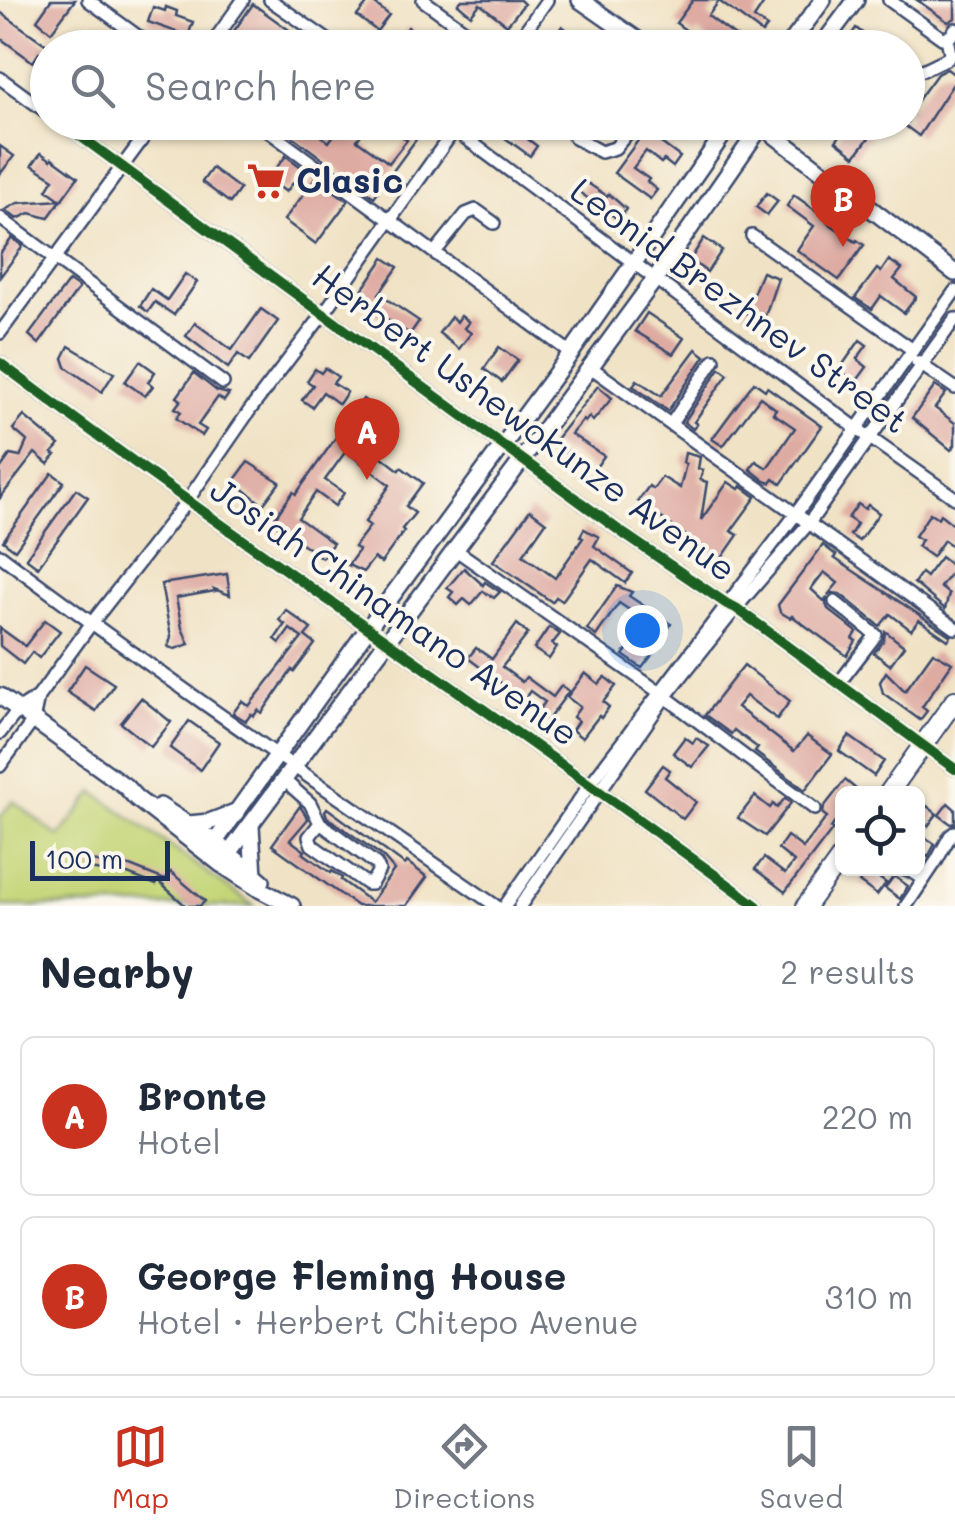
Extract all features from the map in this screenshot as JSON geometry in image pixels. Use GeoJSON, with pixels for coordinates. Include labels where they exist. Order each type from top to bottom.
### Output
{"type":"FeatureCollection","features":[{"type":"Feature","properties":{"kind":"highway"},"geometry":{"type":"LineString","coordinates":[[894,786],[955,700]]}},
{"type":"Feature","properties":{"kind":"highway"},"geometry":{"type":"LineString","coordinates":[[806,906],[835,866]]}},
{"type":"Feature","properties":{"kind":"main road"},"geometry":{"type":"LineString","coordinates":[[580,0],[613,30]]}},
{"type":"Feature","properties":{"kind":"main road"},"geometry":{"type":"LineString","coordinates":[[800,30],[822,0]]}},
{"type":"Feature","properties":{"kind":"main road"},"geometry":{"type":"LineString","coordinates":[[834,30],[856,0]]}},
{"type":"Feature","properties":{"kind":"main road"},"geometry":{"type":"LineString","coordinates":[[211,848],[368,627],[571,353],[719,140]]}},
{"type":"Feature","properties":{"kind":"main road"},"geometry":{"type":"LineString","coordinates":[[226,859],[655,278],[750,140]]}},
{"type":"Feature","properties":{"kind":"main road"},"geometry":{"type":"LineString","coordinates":[[782,140],[955,272]]}},
{"type":"Feature","properties":{"kind":"main road"},"geometry":{"type":"LineString","coordinates":[[0,696],[125,786],[188,824],[211,848]]}},
{"type":"Feature","properties":{"kind":"main road"},"geometry":{"type":"LineString","coordinates":[[125,786],[136,798],[226,859],[259,889],[290,904]]}},
{"type":"Feature","properties":{"kind":"main road"},"geometry":{"type":"LineString","coordinates":[[188,824],[208,822],[235,812]]}},
{"type":"Feature","properties":{"kind":"main road"},"geometry":{"type":"LineString","coordinates":[[251,826],[254,874]]}},
{"type":"Feature","properties":{"kind":"main road"},"geometry":{"type":"LineString","coordinates":[[226,859],[254,874],[290,904]]}},
{"type":"Feature","properties":{"kind":"street"},"geometry":{"type":"LineString","coordinates":[[88,0],[129,30]]}},
{"type":"Feature","properties":{"kind":"street"},"geometry":{"type":"LineString","coordinates":[[222,30],[243,0]]}},
{"type":"Feature","properties":{"kind":"street"},"geometry":{"type":"LineString","coordinates":[[270,0],[313,30]]}},
{"type":"Feature","properties":{"kind":"street"},"geometry":{"type":"LineString","coordinates":[[423,0],[464,30]]}},
{"type":"Feature","properties":{"kind":"street"},"geometry":{"type":"LineString","coordinates":[[527,30],[548,0]]}},
{"type":"Feature","properties":{"kind":"street"},"geometry":{"type":"LineString","coordinates":[[889,0],[942,38],[951,34],[948,58],[925,69]]}},
{"type":"Feature","properties":{"kind":"street"},"geometry":{"type":"LineString","coordinates":[[0,78],[30,100]]}},
{"type":"Feature","properties":{"kind":"street","name":"Herbert Ushewokunze Avenue"},"geometry":{"type":"LineString","coordinates":[[85,140],[624,534],[732,606],[955,769]]}},
{"type":"Feature","properties":{"kind":"street"},"geometry":{"type":"LineString","coordinates":[[0,333],[143,140]]}},
{"type":"Feature","properties":{"kind":"street"},"geometry":{"type":"LineString","coordinates":[[281,140],[571,353]]}},
{"type":"Feature","properties":{"kind":"street"},"geometry":{"type":"LineString","coordinates":[[0,733],[18,710],[38,697],[187,501],[391,220],[443,140]]}},
{"type":"Feature","properties":{"kind":"street","name":"Leonid Brezhnev Street"},"geometry":{"type":"LineString","coordinates":[[473,140],[955,498]]}},
{"type":"Feature","properties":{"kind":"street"},"geometry":{"type":"LineString","coordinates":[[580,140],[601,152],[615,148],[622,140]]}},
{"type":"Feature","properties":{"kind":"street"},"geometry":{"type":"LineString","coordinates":[[435,252],[466,214],[476,210],[494,223]]}},
{"type":"Feature","properties":{"kind":"street"},"geometry":{"type":"LineString","coordinates":[[0,218],[223,383]]}},
{"type":"Feature","properties":{"kind":"street"},"geometry":{"type":"LineString","coordinates":[[752,236],[955,388]]}},
{"type":"Feature","properties":{"kind":"street"},"geometry":{"type":"LineString","coordinates":[[504,906],[732,606],[955,291]]}},
{"type":"Feature","properties":{"kind":"street"},"geometry":{"type":"LineString","coordinates":[[732,606],[809,523],[955,318]]}},
{"type":"Feature","properties":{"kind":"street"},"geometry":{"type":"LineString","coordinates":[[670,424],[714,360]]}},
{"type":"Feature","properties":{"kind":"street","name":"Josiah Chinamano Avenue"},"geometry":{"type":"LineString","coordinates":[[0,363],[187,501],[596,787],[757,906]]}},
{"type":"Feature","properties":{"kind":"street"},"geometry":{"type":"LineString","coordinates":[[590,366],[955,628]]}},
{"type":"Feature","properties":{"kind":"street"},"geometry":{"type":"LineString","coordinates":[[456,550],[816,808]]}},
{"type":"Feature","properties":{"kind":"street"},"geometry":{"type":"LineString","coordinates":[[0,555],[276,756],[320,822],[376,864],[379,870],[372,884],[366,884],[312,845],[309,837],[320,822]]}},
{"type":"Feature","properties":{"kind":"street"},"geometry":{"type":"LineString","coordinates":[[835,602],[876,635],[839,683]]}},
{"type":"Feature","properties":{"kind":"street"},"geometry":{"type":"LineString","coordinates":[[0,766],[33,721],[38,697]]}},
{"type":"Feature","properties":{"kind":"street"},"geometry":{"type":"LineString","coordinates":[[289,774],[496,906]]}},
{"type":"Feature","properties":{"kind":"street"},"geometry":{"type":"LineString","coordinates":[[520,906],[596,787]]}},
{"type":"Feature","properties":{"kind":"street"},"geometry":{"type":"LineString","coordinates":[[906,906],[955,832]]}},
{"type":"Feature","properties":{"kind":"street"},"geometry":{"type":"LineString","coordinates":[[919,876],[924,879]]}},
{"type":"Feature","properties":{"kind":"green space"},"geometry":{"type":"Polygon","coordinates":[[[94,792],[254,906],[0,906],[0,817],[13,801],[59,837],[94,792]]]}},
{"type":"Feature","properties":{"kind":"building"},"geometry":{"type":"Polygon","coordinates":[[[51,0],[75,0],[52,30],[37,20],[51,0]]]}},
{"type":"Feature","properties":{"kind":"building"},"geometry":{"type":"Polygon","coordinates":[[[370,0],[389,15],[378,30],[357,16],[370,0]]]}},
{"type":"Feature","properties":{"kind":"building"},"geometry":{"type":"Polygon","coordinates":[[[462,0],[520,0],[524,4],[507,25],[480,4],[471,15],[458,4],[462,0]]]}},
{"type":"Feature","properties":{"kind":"building"},"geometry":{"type":"Polygon","coordinates":[[[693,0],[766,0],[754,18],[767,27],[764,30],[758,30],[719,1],[708,16],[727,30],[686,30],[676,23],[693,0]]]}},
{"type":"Feature","properties":{"kind":"building"},"geometry":{"type":"Polygon","coordinates":[[[917,0],[955,0],[955,18],[948,22],[917,0]]]}},
{"type":"Feature","properties":{"kind":"building"},"geometry":{"type":"Polygon","coordinates":[[[253,4],[289,30],[235,30],[253,4]]]}},
{"type":"Feature","properties":{"kind":"building"},"geometry":{"type":"Polygon","coordinates":[[[153,7],[165,11],[166,7],[177,11],[176,16],[193,22],[190,30],[171,30],[148,22],[153,7]]]}},
{"type":"Feature","properties":{"kind":"building"},"geometry":{"type":"Polygon","coordinates":[[[0,12],[30,33],[30,60],[0,38],[0,12]]]}},
{"type":"Feature","properties":{"kind":"building"},"geometry":{"type":"Polygon","coordinates":[[[947,69],[955,75],[955,81],[925,127],[925,90],[937,74],[947,69]]]}},
{"type":"Feature","properties":{"kind":"building"},"geometry":{"type":"Polygon","coordinates":[[[297,140],[357,140],[389,163],[407,140],[416,140],[374,197],[297,140]]]}},
{"type":"Feature","properties":{"kind":"building"},"geometry":{"type":"Polygon","coordinates":[[[508,140],[529,140],[537,146],[530,156],[508,140]]]}},
{"type":"Feature","properties":{"kind":"building"},"geometry":{"type":"Polygon","coordinates":[[[638,140],[657,140],[680,157],[673,167],[646,151],[633,168],[657,190],[650,199],[614,173],[638,140]]]}},
{"type":"Feature","properties":{"kind":"building"},"geometry":{"type":"Polygon","coordinates":[[[837,140],[867,140],[855,156],[837,140]]]}},
{"type":"Feature","properties":{"kind":"building"},"geometry":{"type":"Polygon","coordinates":[[[0,146],[14,156],[0,174],[0,146]]]}},
{"type":"Feature","properties":{"kind":"building"},"geometry":{"type":"Polygon","coordinates":[[[41,153],[78,177],[48,218],[30,213],[17,219],[5,210],[18,203],[61,200],[47,190],[54,179],[32,165],[41,153]]]}},
{"type":"Feature","properties":{"kind":"building"},"geometry":{"type":"Polygon","coordinates":[[[286,156],[304,169],[286,192],[268,178],[286,156]]]}},
{"type":"Feature","properties":{"kind":"building"},"geometry":{"type":"Polygon","coordinates":[[[212,168],[240,189],[230,203],[202,182],[212,168]]]}},
{"type":"Feature","properties":{"kind":"building"},"geometry":{"type":"Polygon","coordinates":[[[316,178],[348,201],[316,244],[284,220],[316,178]]]}},
{"type":"Feature","properties":{"kind":"building"},"geometry":{"type":"Polygon","coordinates":[[[586,182],[626,209],[619,220],[579,192],[586,182]]]}},
{"type":"Feature","properties":{"kind":"building"},"geometry":{"type":"Polygon","coordinates":[[[767,193],[778,201],[767,215],[756,207],[767,193]]]}},
{"type":"Feature","properties":{"kind":"building"},"geometry":{"type":"Polygon","coordinates":[[[794,195],[864,245],[839,280],[797,250],[814,226],[787,206],[794,195]]]}},
{"type":"Feature","properties":{"kind":"building"},"geometry":{"type":"Polygon","coordinates":[[[12,238],[23,246],[0,277],[0,254],[12,238]]]}},
{"type":"Feature","properties":{"kind":"building"},"geometry":{"type":"Polygon","coordinates":[[[704,238],[722,250],[707,272],[690,260],[704,238]]]}},
{"type":"Feature","properties":{"kind":"building"},"geometry":{"type":"Polygon","coordinates":[[[384,258],[398,267],[379,294],[419,321],[410,334],[355,300],[384,258]]]}},
{"type":"Feature","properties":{"kind":"building"},"geometry":{"type":"Polygon","coordinates":[[[889,260],[902,269],[894,279],[916,297],[904,313],[881,296],[872,309],[855,298],[889,260]]]}},
{"type":"Feature","properties":{"kind":"building"},"geometry":{"type":"Polygon","coordinates":[[[762,272],[778,278],[764,319],[745,313],[762,272]]]}},
{"type":"Feature","properties":{"kind":"building"},"geometry":{"type":"Polygon","coordinates":[[[185,274],[197,282],[174,315],[155,302],[148,312],[140,306],[151,289],[167,300],[185,274]]]}},
{"type":"Feature","properties":{"kind":"building"},"geometry":{"type":"Polygon","coordinates":[[[69,281],[79,288],[39,344],[29,335],[69,281]]]}},
{"type":"Feature","properties":{"kind":"building"},"geometry":{"type":"Polygon","coordinates":[[[261,309],[278,321],[249,362],[238,354],[228,368],[186,336],[195,323],[232,350],[261,309]]]}},
{"type":"Feature","properties":{"kind":"building"},"geometry":{"type":"Polygon","coordinates":[[[647,313],[684,338],[673,354],[635,331],[647,313]]]}},
{"type":"Feature","properties":{"kind":"building"},"geometry":{"type":"Polygon","coordinates":[[[461,316],[469,322],[464,328],[471,333],[459,349],[439,333],[451,317],[457,322],[461,316]]]}},
{"type":"Feature","properties":{"kind":"building"},"geometry":{"type":"Polygon","coordinates":[[[860,340],[867,345],[857,359],[867,367],[856,382],[839,370],[860,340]]]}},
{"type":"Feature","properties":{"kind":"building"},"geometry":{"type":"Polygon","coordinates":[[[69,346],[114,373],[102,392],[66,367],[63,358],[69,346]]]}},
{"type":"Feature","properties":{"kind":"building"},"geometry":{"type":"Polygon","coordinates":[[[499,347],[518,360],[502,382],[484,369],[499,347]]]}},
{"type":"Feature","properties":{"kind":"building"},"geometry":{"type":"Polygon","coordinates":[[[696,349],[705,356],[668,411],[633,386],[637,380],[661,396],[696,349]]]}},
{"type":"Feature","properties":{"kind":"building"},"geometry":{"type":"Polygon","coordinates":[[[140,361],[155,372],[148,382],[153,386],[145,396],[125,382],[140,361]]]}},
{"type":"Feature","properties":{"kind":"building"},"geometry":{"type":"Polygon","coordinates":[[[325,368],[338,377],[333,383],[347,392],[339,404],[323,392],[312,407],[302,400],[313,385],[307,381],[315,369],[321,373],[325,368]]]}},
{"type":"Feature","properties":{"kind":"building"},"geometry":{"type":"Polygon","coordinates":[[[720,368],[728,374],[693,429],[684,422],[720,368]]]}},
{"type":"Feature","properties":{"kind":"building"},"geometry":{"type":"Polygon","coordinates":[[[194,373],[217,391],[229,394],[224,401],[218,397],[198,425],[206,430],[202,436],[176,418],[181,412],[175,408],[181,400],[177,397],[194,373]]]}},
{"type":"Feature","properties":{"kind":"building"},"geometry":{"type":"Polygon","coordinates":[[[754,382],[822,426],[781,484],[774,479],[771,483],[765,481],[750,469],[756,461],[767,468],[795,428],[773,413],[776,409],[760,397],[723,446],[712,439],[754,382]]]}},
{"type":"Feature","properties":{"kind":"building"},"geometry":{"type":"Polygon","coordinates":[[[598,386],[612,398],[593,421],[589,417],[583,420],[571,434],[604,456],[594,470],[552,444],[598,386]]]}},
{"type":"Feature","properties":{"kind":"building"},"geometry":{"type":"Polygon","coordinates":[[[935,386],[946,393],[935,408],[955,423],[955,445],[951,450],[912,418],[935,386]]]}},
{"type":"Feature","properties":{"kind":"building"},"geometry":{"type":"Polygon","coordinates":[[[363,399],[376,408],[356,437],[423,483],[406,506],[415,513],[404,531],[381,563],[374,558],[363,572],[348,565],[359,550],[354,547],[370,526],[365,522],[390,485],[346,451],[325,480],[344,493],[335,506],[316,492],[298,518],[333,543],[322,558],[272,522],[363,399]]]}},
{"type":"Feature","properties":{"kind":"building"},"geometry":{"type":"Polygon","coordinates":[[[24,416],[59,445],[48,464],[35,453],[0,498],[0,469],[10,455],[20,457],[27,441],[13,429],[24,416]]]}},
{"type":"Feature","properties":{"kind":"building"},"geometry":{"type":"Polygon","coordinates":[[[685,453],[700,457],[700,480],[707,482],[701,520],[728,482],[756,497],[731,531],[738,535],[720,561],[638,501],[662,477],[680,488],[685,453]]]}},
{"type":"Feature","properties":{"kind":"building"},"geometry":{"type":"Polygon","coordinates":[[[248,462],[280,482],[263,505],[234,481],[248,462]]]}},
{"type":"Feature","properties":{"kind":"building"},"geometry":{"type":"Polygon","coordinates":[[[52,473],[64,482],[15,550],[3,541],[52,473]]]}},
{"type":"Feature","properties":{"kind":"building"},"geometry":{"type":"Polygon","coordinates":[[[76,489],[88,497],[38,567],[26,558],[76,489]]]}},
{"type":"Feature","properties":{"kind":"building"},"geometry":{"type":"Polygon","coordinates":[[[858,504],[865,509],[868,505],[879,513],[859,541],[850,535],[857,524],[848,518],[858,504]]]}},
{"type":"Feature","properties":{"kind":"building"},"geometry":{"type":"Polygon","coordinates":[[[530,510],[546,522],[523,555],[555,578],[583,538],[580,536],[584,529],[599,537],[594,546],[632,573],[625,583],[592,559],[562,601],[556,597],[552,602],[493,561],[530,510]]]}},
{"type":"Feature","properties":{"kind":"building"},"geometry":{"type":"Polygon","coordinates":[[[930,513],[938,518],[940,514],[955,526],[955,548],[944,540],[932,557],[917,546],[922,540],[915,536],[930,513]]]}},
{"type":"Feature","properties":{"kind":"building"},"geometry":{"type":"Polygon","coordinates":[[[823,545],[836,555],[834,558],[951,636],[948,640],[919,620],[911,630],[890,614],[880,626],[840,594],[828,595],[838,583],[824,572],[811,589],[824,601],[827,597],[828,609],[857,632],[847,656],[792,616],[780,612],[778,605],[823,545]]]}},
{"type":"Feature","properties":{"kind":"building"},"geometry":{"type":"Polygon","coordinates":[[[941,557],[955,568],[940,587],[949,594],[945,609],[914,583],[921,573],[926,577],[941,557]]]}},
{"type":"Feature","properties":{"kind":"building"},"geometry":{"type":"Polygon","coordinates":[[[464,568],[483,585],[485,582],[500,592],[494,598],[483,591],[471,605],[464,599],[458,605],[449,597],[453,592],[447,588],[464,568]]]}},
{"type":"Feature","properties":{"kind":"building"},"geometry":{"type":"Polygon","coordinates":[[[227,574],[230,595],[214,589],[176,598],[189,644],[168,647],[171,637],[161,584],[227,574]]]}},
{"type":"Feature","properties":{"kind":"building"},"geometry":{"type":"Polygon","coordinates":[[[617,586],[632,592],[629,596],[671,624],[642,668],[623,655],[649,623],[619,603],[596,636],[587,629],[617,586]]]}},
{"type":"Feature","properties":{"kind":"building"},"geometry":{"type":"Polygon","coordinates":[[[286,610],[311,629],[305,636],[315,644],[262,713],[258,710],[246,721],[233,713],[242,701],[249,706],[302,638],[290,629],[280,643],[275,639],[285,624],[279,620],[286,610]]]}},
{"type":"Feature","properties":{"kind":"building"},"geometry":{"type":"Polygon","coordinates":[[[45,620],[60,631],[39,658],[32,652],[23,664],[0,646],[0,628],[25,646],[45,620]]]}},
{"type":"Feature","properties":{"kind":"building"},"geometry":{"type":"Polygon","coordinates":[[[517,624],[528,634],[502,667],[522,682],[526,677],[553,697],[561,686],[569,691],[547,721],[536,714],[545,702],[530,691],[522,702],[468,658],[476,648],[492,659],[517,624]]]}},
{"type":"Feature","properties":{"kind":"building"},"geometry":{"type":"Polygon","coordinates":[[[549,627],[560,634],[552,644],[557,647],[549,659],[534,649],[549,627]]]}},
{"type":"Feature","properties":{"kind":"building"},"geometry":{"type":"Polygon","coordinates":[[[885,631],[904,646],[890,665],[874,653],[884,640],[885,631]]]}},
{"type":"Feature","properties":{"kind":"building"},"geometry":{"type":"Polygon","coordinates":[[[933,652],[952,663],[922,707],[927,711],[920,720],[883,693],[880,682],[886,672],[905,691],[933,652]]]}},
{"type":"Feature","properties":{"kind":"building"},"geometry":{"type":"Polygon","coordinates":[[[85,665],[114,684],[96,711],[67,692],[85,665]]]}},
{"type":"Feature","properties":{"kind":"building"},"geometry":{"type":"Polygon","coordinates":[[[744,665],[790,701],[777,719],[746,696],[737,707],[794,751],[807,736],[832,754],[805,790],[755,752],[758,748],[734,730],[731,734],[705,715],[744,665]]]}},
{"type":"Feature","properties":{"kind":"building"},"geometry":{"type":"Polygon","coordinates":[[[585,673],[599,684],[605,677],[616,686],[603,702],[609,707],[582,738],[572,730],[578,721],[573,717],[580,707],[567,697],[585,673]]]}},
{"type":"Feature","properties":{"kind":"building"},"geometry":{"type":"Polygon","coordinates":[[[141,698],[171,722],[151,747],[121,723],[141,698]]]}},
{"type":"Feature","properties":{"kind":"building"},"geometry":{"type":"Polygon","coordinates":[[[189,721],[219,742],[200,770],[170,748],[189,721]]]}},
{"type":"Feature","properties":{"kind":"building"},"geometry":{"type":"Polygon","coordinates":[[[849,736],[884,761],[874,776],[839,751],[849,736]]]}},
{"type":"Feature","properties":{"kind":"building"},"geometry":{"type":"Polygon","coordinates":[[[685,737],[709,746],[692,767],[673,753],[685,737]]]}},
{"type":"Feature","properties":{"kind":"building"},"geometry":{"type":"Polygon","coordinates":[[[663,765],[670,770],[665,777],[696,802],[683,819],[645,789],[663,765]]]}},
{"type":"Feature","properties":{"kind":"building"},"geometry":{"type":"Polygon","coordinates":[[[835,793],[833,829],[785,892],[755,869],[764,858],[785,874],[794,862],[778,849],[787,836],[803,848],[827,817],[824,807],[835,793]]]}},
{"type":"Feature","properties":{"kind":"building"},"geometry":{"type":"Polygon","coordinates":[[[755,796],[770,808],[773,804],[777,808],[785,798],[791,803],[765,836],[738,818],[755,796]]]}},
{"type":"Feature","properties":{"kind":"building"},"geometry":{"type":"Polygon","coordinates":[[[948,803],[955,809],[955,823],[951,824],[939,815],[948,803]]]}},
{"type":"Feature","properties":{"kind":"building"},"geometry":{"type":"Polygon","coordinates":[[[925,805],[937,814],[928,826],[925,824],[925,805]]]}},
{"type":"Feature","properties":{"kind":"building"},"geometry":{"type":"Polygon","coordinates":[[[300,806],[308,819],[290,840],[371,902],[394,870],[382,856],[327,817],[327,808],[427,877],[406,906],[357,906],[272,845],[300,806]]]}},
{"type":"Feature","properties":{"kind":"building"},"geometry":{"type":"Polygon","coordinates":[[[925,837],[935,844],[928,857],[925,855],[925,837]]]}},
{"type":"Feature","properties":{"kind":"building"},"geometry":{"type":"Polygon","coordinates":[[[90,861],[130,866],[165,880],[171,872],[205,901],[200,906],[186,906],[158,881],[156,885],[120,871],[89,869],[90,861]]]}},
{"type":"Feature","properties":{"kind":"building"},"geometry":{"type":"Polygon","coordinates":[[[864,876],[876,876],[886,883],[877,895],[859,882],[864,876]]]}},
{"type":"Feature","properties":{"kind":"building"},"geometry":{"type":"Polygon","coordinates":[[[894,876],[908,886],[900,899],[885,888],[894,876]]]}},
{"type":"Feature","properties":{"kind":"cycle path"},"geometry":{"type":"LineString","coordinates":[[86,140],[624,534],[736,608],[955,769]]}},
{"type":"Feature","properties":{"kind":"cycle path"},"geometry":{"type":"LineString","coordinates":[[0,363],[757,906]]}},
{"type":"Feature","properties":{"kind":"place","name":"Clasic"},"geometry":{"type":"Point","coordinates":[266,181]}},
{"type":"Feature","properties":{"kind":"place","name":"George Fleming House"},"geometry":{"type":"Point","coordinates":[843,247]}},
{"type":"Feature","properties":{"kind":"place","name":"Bronte"},"geometry":{"type":"Point","coordinates":[367,480]}}]}
